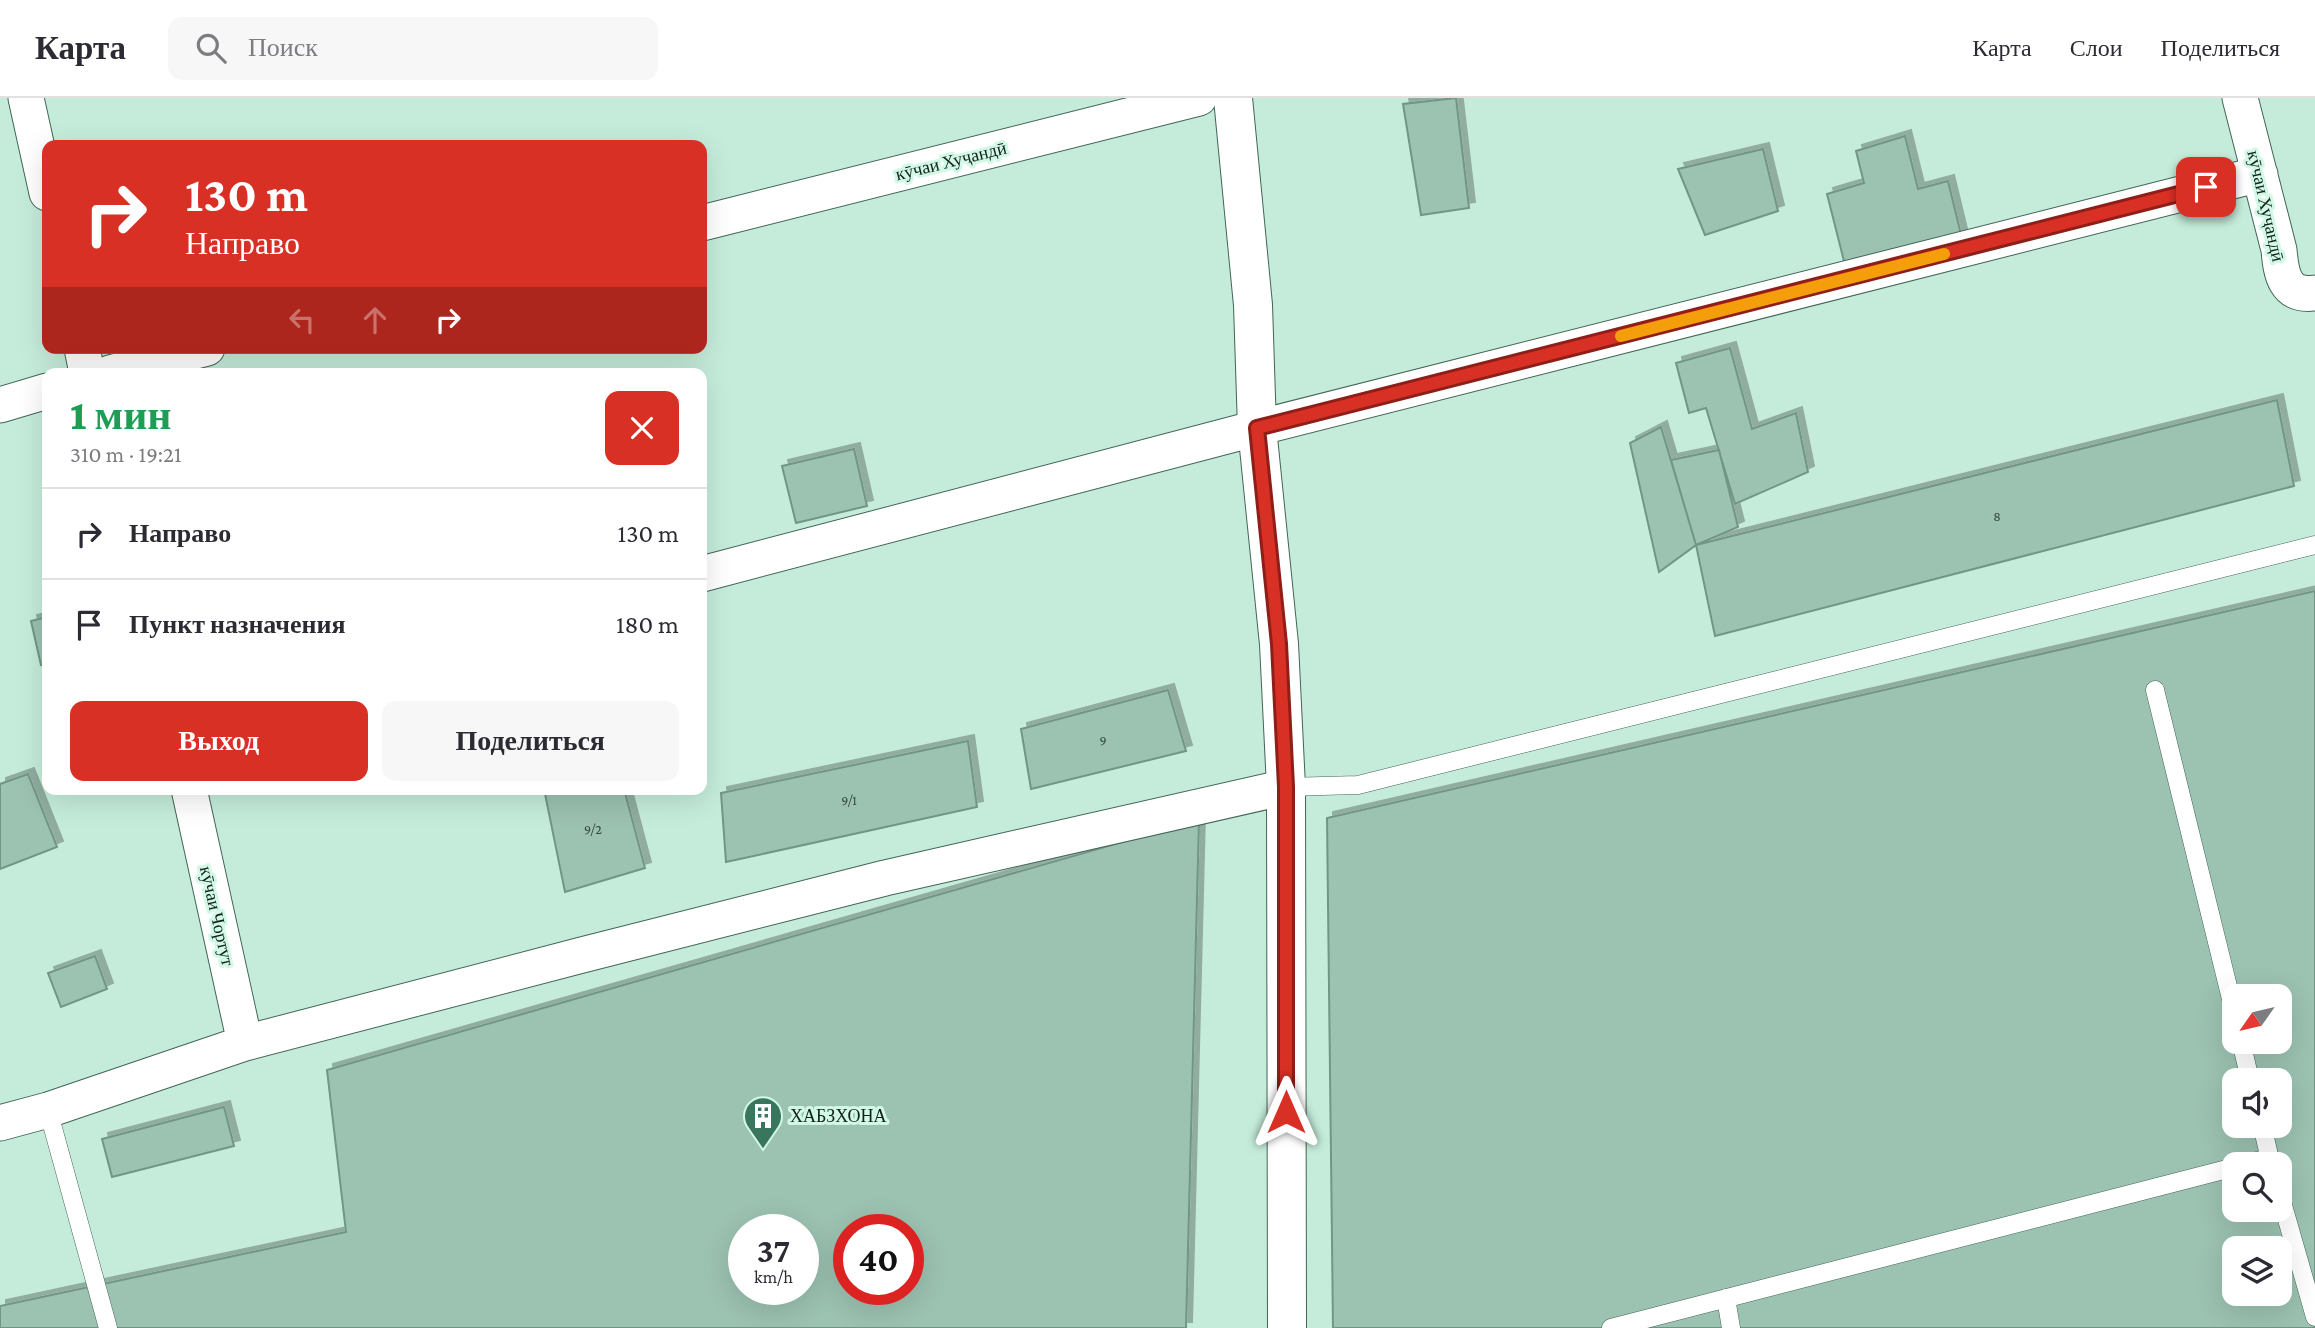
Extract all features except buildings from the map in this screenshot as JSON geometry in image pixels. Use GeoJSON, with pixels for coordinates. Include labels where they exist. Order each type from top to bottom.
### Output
{"type":"FeatureCollection","features":[{"type":"Feature","properties":{"kind":"street"},"geometry":{"type":"LineString","coordinates":[[26,98],[42,170]]}},
{"type":"Feature","properties":{"kind":"street","name":"кӯчаи Хуҷандӣ"},"geometry":{"type":"LineString","coordinates":[[707,222],[1199,98]]}},
{"type":"Feature","properties":{"kind":"street"},"geometry":{"type":"LineString","coordinates":[[1233,98],[1252,305],[1257,428],[1279,644],[1286,787],[1287,1328]]}},
{"type":"Feature","properties":{"kind":"street","name":"кӯчаи Хуҷандӣ"},"geometry":{"type":"LineString","coordinates":[[2240,98],[2284,281],[2300,292],[2315,293]]}},
{"type":"Feature","properties":{"kind":"street"},"geometry":{"type":"LineString","coordinates":[[707,573],[1257,428],[2260,174]]}},
{"type":"Feature","properties":{"kind":"street"},"geometry":{"type":"LineString","coordinates":[[129,368],[184,354]]}},
{"type":"Feature","properties":{"kind":"street"},"geometry":{"type":"LineString","coordinates":[[0,405],[42,392]]}},
{"type":"Feature","properties":{"kind":"street"},"geometry":{"type":"LineString","coordinates":[[0,1123],[48,1110],[245,1043],[885,878],[1286,787]]}},
{"type":"Feature","properties":{"kind":"street","name":"кӯчаи Чортут"},"geometry":{"type":"LineString","coordinates":[[190,795],[245,1043]]}},
{"type":"Feature","properties":{"kind":"lane"},"geometry":{"type":"LineString","coordinates":[[1286,787],[1358,785],[2315,545]]}},
{"type":"Feature","properties":{"kind":"lane"},"geometry":{"type":"LineString","coordinates":[[2155,690],[2227,984]]}},
{"type":"Feature","properties":{"kind":"lane"},"geometry":{"type":"LineString","coordinates":[[48,1110],[108,1328]]}},
{"type":"Feature","properties":{"kind":"lane"},"geometry":{"type":"LineString","coordinates":[[1611,1328],[2222,1170]]}},
{"type":"Feature","properties":{"kind":"lane"},"geometry":{"type":"LineString","coordinates":[[2288,1222],[2315,1317]]}},
{"type":"Feature","properties":{"kind":"lane"},"geometry":{"type":"LineString","coordinates":[[1726,1298],[1731,1328]]}},
{"type":"Feature","properties":{"kind":"slow traffic"},"geometry":{"type":"LineString","coordinates":[[1621,336],[1944,254]]}},
{"type":"Feature","properties":{"kind":"place","name":"ХАБЗХОНА"},"geometry":{"type":"Point","coordinates":[763,1150]}},
{"type":"Feature","properties":{"kind":"route"},"geometry":{"type":"LineString","coordinates":[[1286,1112],[1286,787],[1279,644],[1257,428],[2206,187]]}}]}
